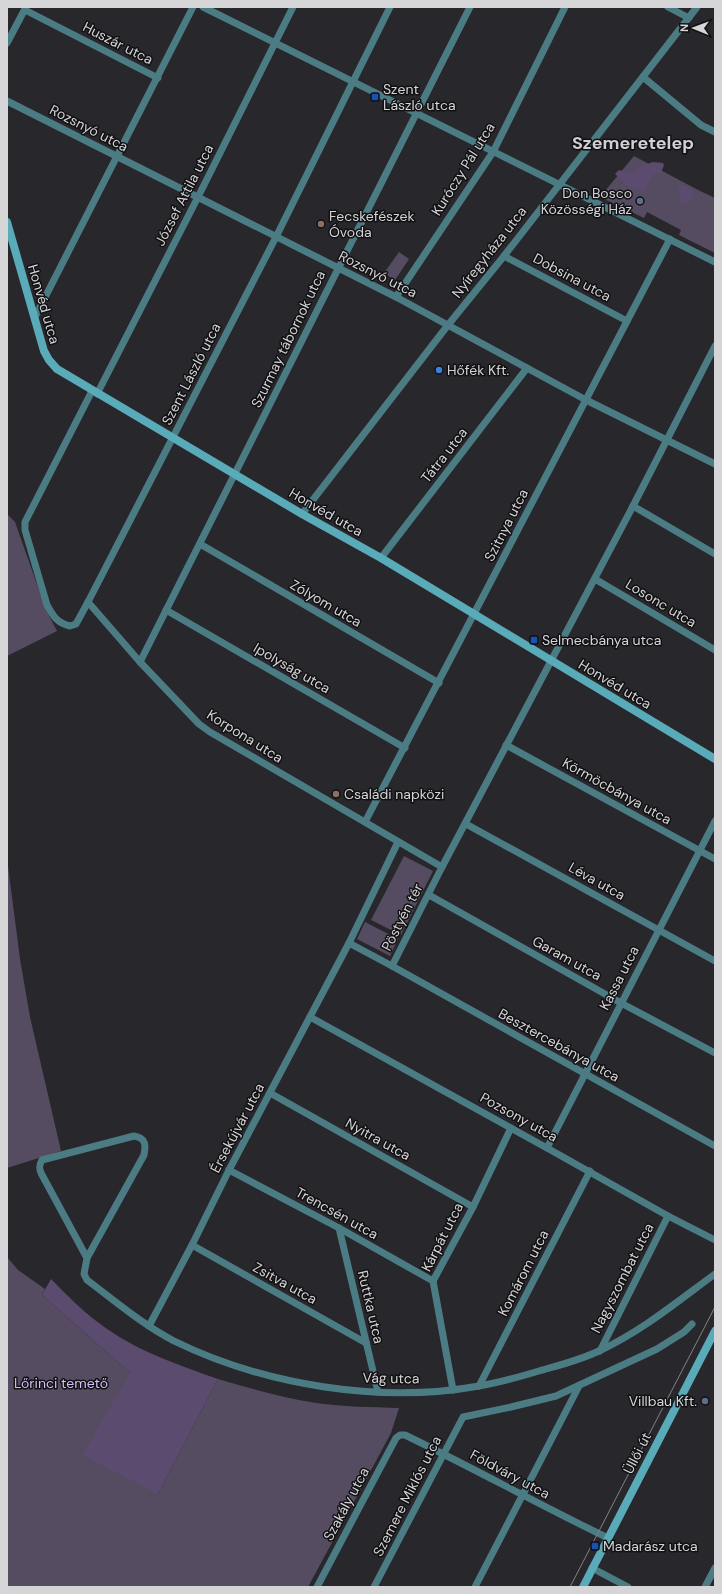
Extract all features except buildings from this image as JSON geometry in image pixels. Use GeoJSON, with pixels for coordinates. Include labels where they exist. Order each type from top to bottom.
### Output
{"type":"FeatureCollection","features":[{"type":"Feature","properties":{"kind":"street"},"geometry":{"type":"LineString","coordinates":[[35,317],[193,7]]}},
{"type":"Feature","properties":{"kind":"street"},"geometry":{"type":"LineString","coordinates":[[203,7],[715,262]]}},
{"type":"Feature","properties":{"kind":"street","name":"József Attila utca"},"geometry":{"type":"LineString","coordinates":[[88,602],[76,624],[70,626],[58,622],[52,616],[47,605],[25,530],[25,522],[198,197],[292,7]]}},
{"type":"Feature","properties":{"kind":"street","name":"Szent László utca"},"geometry":{"type":"LineString","coordinates":[[88,602],[174,438],[390,7]]}},
{"type":"Feature","properties":{"kind":"street","name":"Szurmay tábornok utca"},"geometry":{"type":"LineString","coordinates":[[140,662],[470,7]]}},
{"type":"Feature","properties":{"kind":"street","name":"Kuróczy Pál utca"},"geometry":{"type":"LineString","coordinates":[[396,297],[492,152],[565,7]]}},
{"type":"Feature","properties":{"kind":"street"},"geometry":{"type":"LineString","coordinates":[[668,7],[689,18]]}},
{"type":"Feature","properties":{"kind":"street","name":"Nyíregyháza utca"},"geometry":{"type":"LineString","coordinates":[[302,514],[697,7]]}},
{"type":"Feature","properties":{"kind":"street"},"geometry":{"type":"LineString","coordinates":[[7,43],[25,9]]}},
{"type":"Feature","properties":{"kind":"street","name":"Huszár utca"},"geometry":{"type":"LineString","coordinates":[[25,9],[158,78]]}},
{"type":"Feature","properties":{"kind":"street"},"geometry":{"type":"LineString","coordinates":[[643,77],[701,124],[715,132]]}},
{"type":"Feature","properties":{"kind":"street","name":"Rozsnyó utca"},"geometry":{"type":"LineString","coordinates":[[7,101],[396,297],[586,400],[715,464]]}},
{"type":"Feature","properties":{"kind":"street","name":"Honvéd utca"},"geometry":{"type":"LineString","coordinates":[[7,222],[44,351],[49,360],[57,369],[302,514],[381,558],[715,759]]}},
{"type":"Feature","properties":{"kind":"street","name":"Szitnya utca"},"geometry":{"type":"LineString","coordinates":[[365,822],[670,239]]}},
{"type":"Feature","properties":{"kind":"street","name":"Dobsina utca"},"geometry":{"type":"LineString","coordinates":[[504,256],[627,321]]}},
{"type":"Feature","properties":{"kind":"street"},"geometry":{"type":"LineString","coordinates":[[349,943],[398,842],[442,867],[633,506],[715,346]]}},
{"type":"Feature","properties":{"kind":"street"},"geometry":{"type":"LineString","coordinates":[[708,360],[715,364]]}},
{"type":"Feature","properties":{"kind":"street","name":"Tátra utca"},"geometry":{"type":"LineString","coordinates":[[381,558],[527,368]]}},
{"type":"Feature","properties":{"kind":"street"},"geometry":{"type":"LineString","coordinates":[[633,506],[715,554]]}},
{"type":"Feature","properties":{"kind":"street","name":"Zólyom utca"},"geometry":{"type":"LineString","coordinates":[[200,544],[439,683]]}},
{"type":"Feature","properties":{"kind":"street","name":"Losonc utca"},"geometry":{"type":"LineString","coordinates":[[594,578],[715,650]]}},
{"type":"Feature","properties":{"kind":"street","name":"Korpona utca"},"geometry":{"type":"LineString","coordinates":[[88,602],[140,662],[204,728],[398,842]]}},
{"type":"Feature","properties":{"kind":"street","name":"Ipolyság utca"},"geometry":{"type":"LineString","coordinates":[[166,610],[405,748]]}},
{"type":"Feature","properties":{"kind":"street","name":"Körmöcbánya utca"},"geometry":{"type":"LineString","coordinates":[[506,745],[715,859]]}},
{"type":"Feature","properties":{"kind":"street","name":"Kassa utca"},"geometry":{"type":"LineString","coordinates":[[547,1148],[715,821]]}},
{"type":"Feature","properties":{"kind":"street","name":"Léva utca"},"geometry":{"type":"LineString","coordinates":[[466,824],[715,961]]}},
{"type":"Feature","properties":{"kind":"street","name":"Pöstyén tér"},"geometry":{"type":"LineString","coordinates":[[349,943],[392,966],[442,867]]}},
{"type":"Feature","properties":{"kind":"street","name":"Garam utca"},"geometry":{"type":"LineString","coordinates":[[429,895],[621,1003],[715,1053]]}},
{"type":"Feature","properties":{"kind":"street","name":"Érsekújvár utca"},"geometry":{"type":"LineString","coordinates":[[149,1326],[192,1245],[229,1170],[349,943]]}},
{"type":"Feature","properties":{"kind":"street","name":"Besztercebánya utca"},"geometry":{"type":"LineString","coordinates":[[392,966],[715,1146]]}},
{"type":"Feature","properties":{"kind":"street","name":"Pozsony utca"},"geometry":{"type":"LineString","coordinates":[[310,1017],[590,1171],[668,1216],[715,1240]]}},
{"type":"Feature","properties":{"kind":"street","name":"Nyitra utca"},"geometry":{"type":"LineString","coordinates":[[270,1094],[472,1207]]}},
{"type":"Feature","properties":{"kind":"street","name":"Kárpát utca"},"geometry":{"type":"LineString","coordinates":[[453,1390],[433,1281],[512,1128]]}},
{"type":"Feature","properties":{"kind":"street"},"geometry":{"type":"LineString","coordinates":[[134,1136],[140,1137],[144,1140],[146,1146],[144,1155],[87,1258],[39,1169],[40,1164],[42,1160],[134,1136]]}},
{"type":"Feature","properties":{"kind":"street","name":"Trencsén utca"},"geometry":{"type":"LineString","coordinates":[[229,1170],[339,1228],[433,1281]]}},
{"type":"Feature","properties":{"kind":"street","name":"Komárom utca"},"geometry":{"type":"LineString","coordinates":[[480,1386],[590,1171]]}},
{"type":"Feature","properties":{"kind":"street","name":"Nagyszombat utca"},"geometry":{"type":"LineString","coordinates":[[600,1351],[668,1216]]}},
{"type":"Feature","properties":{"kind":"street","name":"Ruttka utca"},"geometry":{"type":"LineString","coordinates":[[339,1228],[378,1392]]}},
{"type":"Feature","properties":{"kind":"street","name":"Zsitva utca"},"geometry":{"type":"LineString","coordinates":[[192,1245],[366,1343]]}},
{"type":"Feature","properties":{"kind":"street","name":"Vág utca"},"geometry":{"type":"LineString","coordinates":[[87,1258],[84,1274],[87,1280],[149,1326],[174,1341],[242,1368],[278,1378],[326,1388],[378,1392],[453,1390],[480,1386],[575,1360],[600,1351],[624,1339],[715,1274]]}},
{"type":"Feature","properties":{"kind":"street"},"geometry":{"type":"LineString","coordinates":[[475,1587],[579,1386],[657,1349],[684,1332],[692,1324]]}},
{"type":"Feature","properties":{"kind":"street","name":"Üllői út"},"geometry":{"type":"LineString","coordinates":[[582,1587],[715,1330]]}},
{"type":"Feature","properties":{"kind":"street","name":"Szemere Miklós utca"},"geometry":{"type":"LineString","coordinates":[[374,1587],[463,1416],[511,1407],[556,1396],[579,1386]]}},
{"type":"Feature","properties":{"kind":"street","name":"Földváry utca"},"geometry":{"type":"LineString","coordinates":[[400,1435],[405,1435],[522,1496],[608,1538]]}},
{"type":"Feature","properties":{"kind":"street","name":"Szakály utca"},"geometry":{"type":"LineString","coordinates":[[317,1587],[396,1438],[400,1435]]}},
{"type":"Feature","properties":{"kind":"street"},"geometry":{"type":"LineString","coordinates":[[592,1568],[628,1587]]}},
{"type":"Feature","properties":{"kind":"street"},"geometry":{"type":"LineString","coordinates":[[705,1587],[715,1568]]}},
{"type":"Feature","properties":{"kind":"green space"},"geometry":{"type":"Polygon","coordinates":[[[634,156],[715,198],[715,253],[679,235],[681,230],[647,212],[644,218],[600,197],[634,156]]]}},
{"type":"Feature","properties":{"kind":"green space"},"geometry":{"type":"Polygon","coordinates":[[[399,252],[409,259],[395,280],[384,273],[399,252]]]}},
{"type":"Feature","properties":{"kind":"green space"},"geometry":{"type":"Polygon","coordinates":[[[7,514],[15,522],[46,610],[57,631],[7,656],[7,514]]]}},
{"type":"Feature","properties":{"kind":"green space"},"geometry":{"type":"Polygon","coordinates":[[[404,856],[433,871],[401,935],[371,920],[404,856]]]}},
{"type":"Feature","properties":{"kind":"green space"},"geometry":{"type":"Polygon","coordinates":[[[7,858],[20,959],[30,1017],[61,1151],[7,1168],[7,858]]]}},
{"type":"Feature","properties":{"kind":"green space"},"geometry":{"type":"Polygon","coordinates":[[[365,922],[398,939],[390,956],[357,939],[365,922]]]}},
{"type":"Feature","properties":{"kind":"green space","name":"Lőrinci temető"},"geometry":{"type":"Polygon","coordinates":[[[7,1257],[18,1270],[45,1289],[42,1295],[130,1373],[158,1494],[218,1379],[278,1396],[303,1401],[347,1406],[399,1408],[391,1433],[308,1587],[7,1587],[7,1257]]]}},
{"type":"Feature","properties":{"kind":"shaded area"},"geometry":{"type":"Polygon","coordinates":[[[653,162],[663,163],[664,165],[661,173],[654,174],[652,176],[644,191],[625,185],[623,181],[615,174],[619,170],[629,173],[653,162]]]}},
{"type":"Feature","properties":{"kind":"shaded area"},"geometry":{"type":"Polygon","coordinates":[[[681,184],[692,189],[693,194],[692,200],[684,204],[680,202],[681,199],[678,189],[681,184]]]}},
{"type":"Feature","properties":{"kind":"shaded area"},"geometry":{"type":"Polygon","coordinates":[[[51,1279],[92,1318],[112,1333],[156,1356],[218,1379],[158,1494],[82,1455],[130,1373],[42,1295],[51,1279]]]}},
{"type":"Feature","properties":{"kind":"tram line"},"geometry":{"type":"LineString","coordinates":[[570,1587],[715,1307]]}},
{"type":"Feature","properties":{"kind":"place","name":"Szent László utca"},"geometry":{"type":"Point","coordinates":[375,97]}},
{"type":"Feature","properties":{"kind":"place","name":"Don Bosco Közösségi Ház"},"geometry":{"type":"Point","coordinates":[640,201]}},
{"type":"Feature","properties":{"kind":"place","name":"Fecskefészek Óvoda"},"geometry":{"type":"Point","coordinates":[321,224]}},
{"type":"Feature","properties":{"kind":"place","name":"Hőfék Kft."},"geometry":{"type":"Point","coordinates":[439,370]}},
{"type":"Feature","properties":{"kind":"place","name":"Selmecbánya utca"},"geometry":{"type":"Point","coordinates":[534,640]}},
{"type":"Feature","properties":{"kind":"place","name":"Családi napközi"},"geometry":{"type":"Point","coordinates":[336,794]}},
{"type":"Feature","properties":{"kind":"place","name":"Villbau Kft."},"geometry":{"type":"Point","coordinates":[705,1401]}},
{"type":"Feature","properties":{"kind":"place","name":"Madarász utca"},"geometry":{"type":"Point","coordinates":[595,1546]}},
{"type":"Feature","properties":{"kind":"district","name":"Szemeretelep"},"geometry":{"type":"Point","coordinates":[633,143]}}]}
